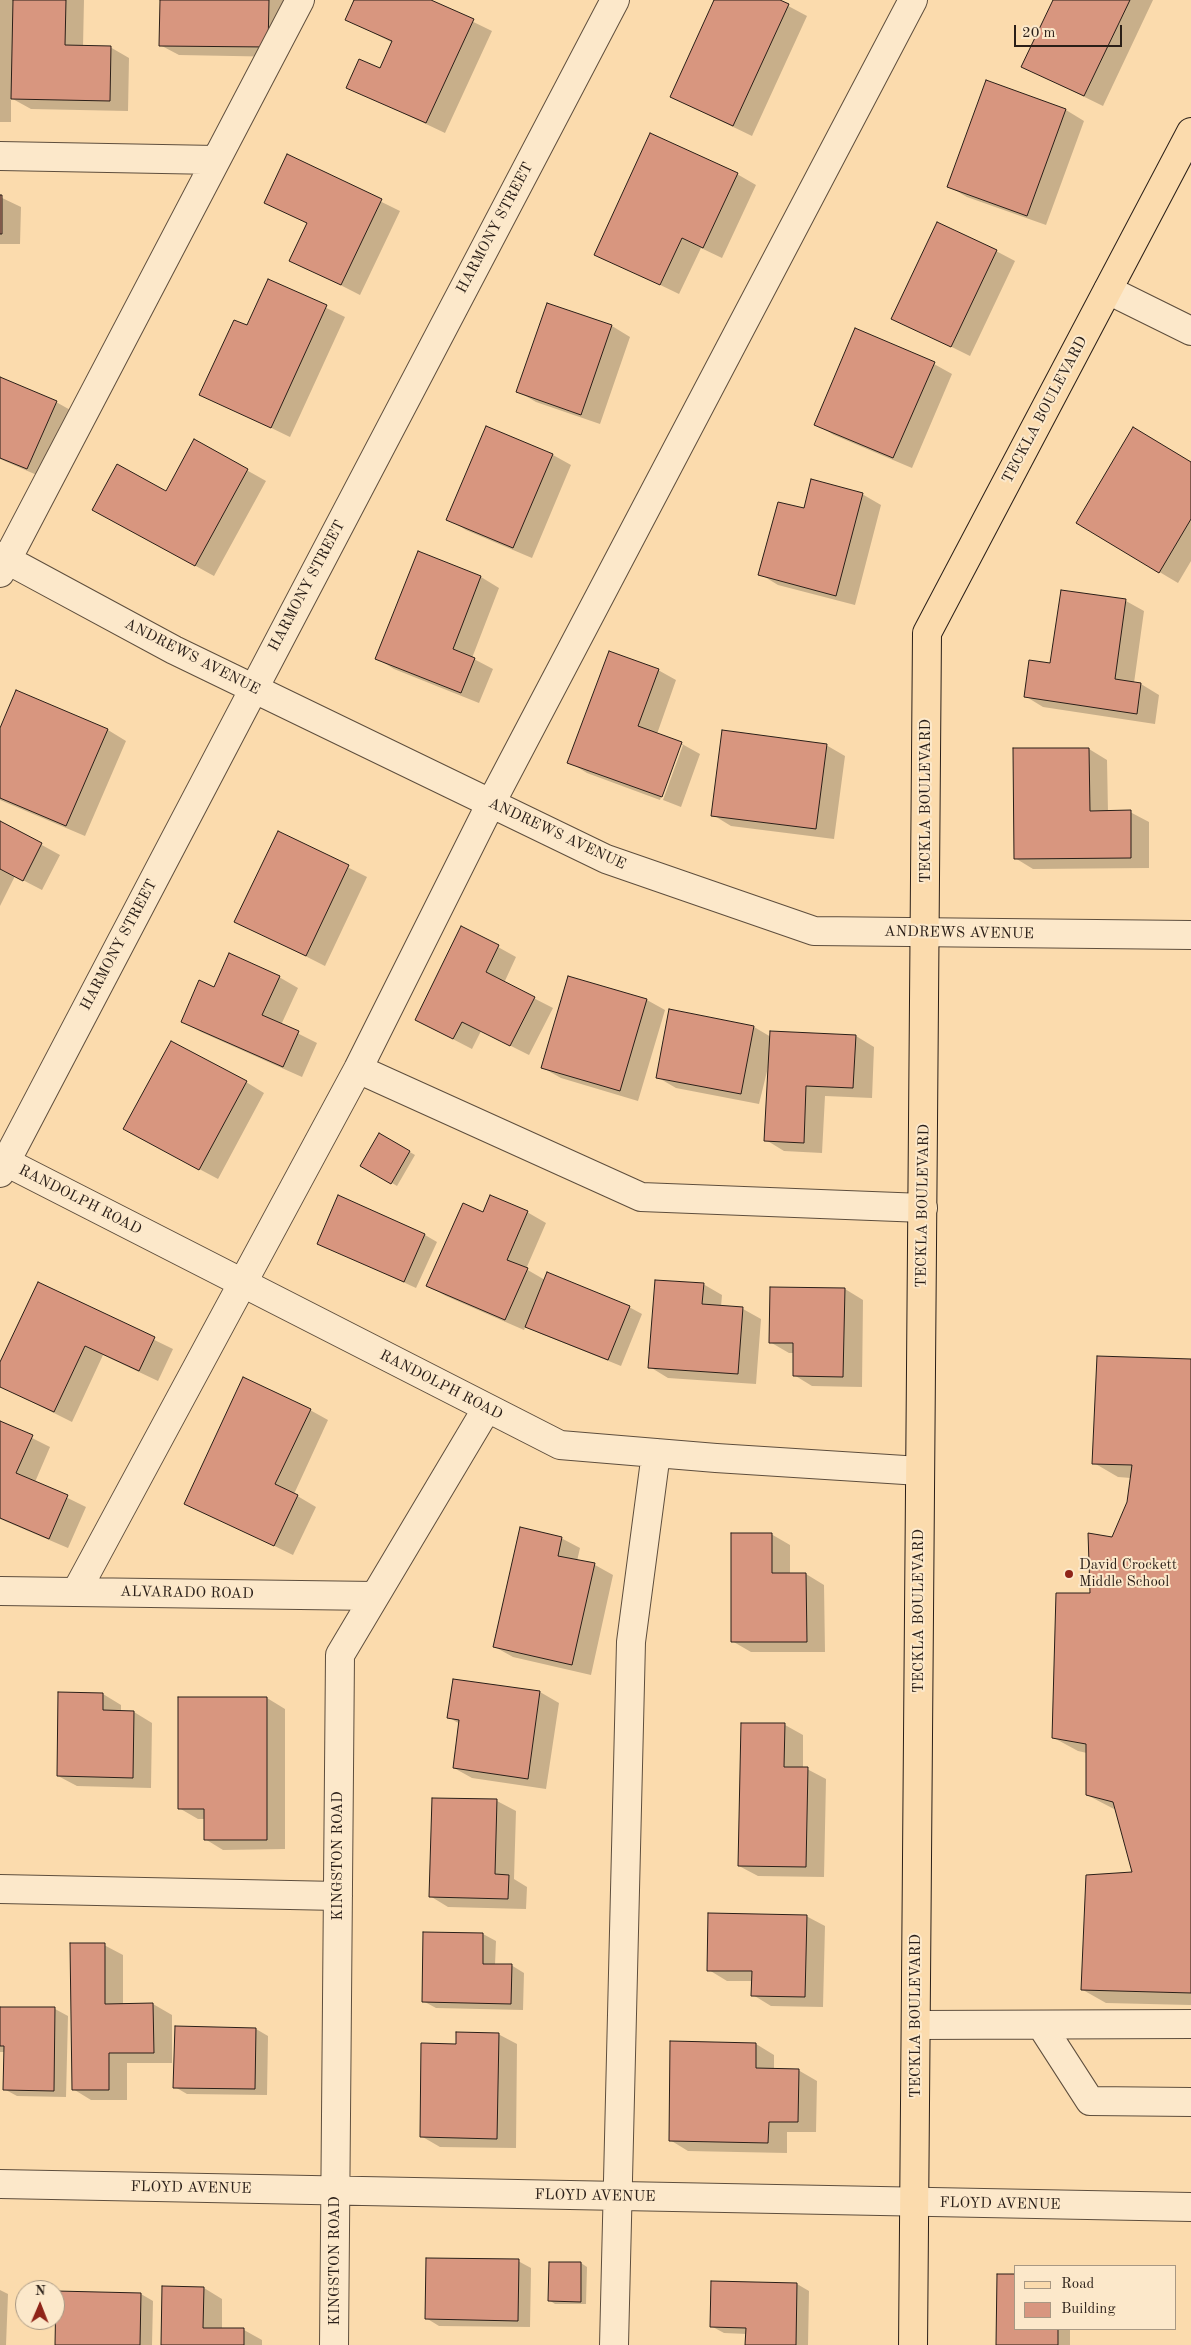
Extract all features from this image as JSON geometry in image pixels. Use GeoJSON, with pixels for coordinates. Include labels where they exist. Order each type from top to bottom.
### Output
{"type":"FeatureCollection","features":[{"type":"Feature","properties":{"kind":"main road","name":"TECKLA BOULEVARD"},"geometry":{"type":"LineString","coordinates":[[913,2345],[927,634],[1191,132]]}},
{"type":"Feature","properties":{"kind":"street"},"geometry":{"type":"LineString","coordinates":[[2,563],[300,0]]}},
{"type":"Feature","properties":{"kind":"street","name":"HARMONY STREET"},"geometry":{"type":"LineString","coordinates":[[2,1165],[615,0]]}},
{"type":"Feature","properties":{"kind":"street"},"geometry":{"type":"LineString","coordinates":[[76,1592],[358,1069],[491,804],[913,0]]}},
{"type":"Feature","properties":{"kind":"street"},"geometry":{"type":"LineString","coordinates":[[0,156],[216,160]]}},
{"type":"Feature","properties":{"kind":"street"},"geometry":{"type":"LineString","coordinates":[[1108,290],[1191,331]]}},
{"type":"Feature","properties":{"kind":"street","name":"ANDREWS AVENUE"},"geometry":{"type":"LineString","coordinates":[[2,563],[174,650],[606,859],[814,931],[1191,936]]}},
{"type":"Feature","properties":{"kind":"street"},"geometry":{"type":"LineString","coordinates":[[358,1069],[641,1197],[923,1208]]}},
{"type":"Feature","properties":{"kind":"street","name":"RANDOLPH ROAD"},"geometry":{"type":"LineString","coordinates":[[2,1165],[242,1283],[560,1445],[920,1471]]}},
{"type":"Feature","properties":{"kind":"street","name":"KINGSTON ROAD"},"geometry":{"type":"LineString","coordinates":[[334,2345],[340,1655],[487,1408]]}},
{"type":"Feature","properties":{"kind":"street"},"geometry":{"type":"LineString","coordinates":[[614,2345],[616,2196],[631,1642],[656,1453]]}},
{"type":"Feature","properties":{"kind":"street","name":"ALVARADO ROAD"},"geometry":{"type":"LineString","coordinates":[[0,1591],[375,1596]]}},
{"type":"Feature","properties":{"kind":"street"},"geometry":{"type":"LineString","coordinates":[[0,1889],[338,1896]]}},
{"type":"Feature","properties":{"kind":"street"},"geometry":{"type":"LineString","coordinates":[[916,2025],[1191,2024]]}},
{"type":"Feature","properties":{"kind":"street"},"geometry":{"type":"LineString","coordinates":[[1041,2025],[1090,2101],[1191,2102]]}},
{"type":"Feature","properties":{"kind":"street","name":"FLOYD AVENUE"},"geometry":{"type":"LineString","coordinates":[[0,2184],[1191,2207]]}},
{"type":"Feature","properties":{"kind":"building"},"geometry":{"type":"Polygon","coordinates":[[[13,0],[66,0],[65,45],[111,46],[110,101],[11,99],[13,0]]]}},
{"type":"Feature","properties":{"kind":"building"},"geometry":{"type":"Polygon","coordinates":[[[160,0],[269,0],[268,47],[159,46],[160,0]]]}},
{"type":"Feature","properties":{"kind":"building"},"geometry":{"type":"Polygon","coordinates":[[[354,0],[431,0],[474,19],[426,123],[346,88],[359,59],[380,68],[392,41],[345,20],[354,0]]]}},
{"type":"Feature","properties":{"kind":"building"},"geometry":{"type":"Polygon","coordinates":[[[714,0],[780,0],[789,4],[733,126],[670,97],[714,0]]]}},
{"type":"Feature","properties":{"kind":"building"},"geometry":{"type":"Polygon","coordinates":[[[1053,0],[1130,0],[1084,96],[1021,67],[1053,0]]]}},
{"type":"Feature","properties":{"kind":"building"},"geometry":{"type":"Polygon","coordinates":[[[986,80],[1066,109],[1027,216],[947,187],[986,80]]]}},
{"type":"Feature","properties":{"kind":"building"},"geometry":{"type":"Polygon","coordinates":[[[650,133],[738,173],[703,248],[682,238],[660,285],[594,255],[650,133]]]}},
{"type":"Feature","properties":{"kind":"building"},"geometry":{"type":"Polygon","coordinates":[[[287,154],[382,199],[341,285],[289,261],[307,223],[264,203],[287,154]]]}},
{"type":"Feature","properties":{"kind":"building"},"geometry":{"type":"Polygon","coordinates":[[[0,195],[2,195],[2,234],[0,234],[0,195]]]}},
{"type":"Feature","properties":{"kind":"building"},"geometry":{"type":"Polygon","coordinates":[[[937,222],[997,250],[951,347],[891,319],[937,222]]]}},
{"type":"Feature","properties":{"kind":"building"},"geometry":{"type":"Polygon","coordinates":[[[268,279],[327,305],[271,428],[199,395],[234,320],[247,325],[268,279]]]}},
{"type":"Feature","properties":{"kind":"building"},"geometry":{"type":"Polygon","coordinates":[[[547,303],[612,325],[581,415],[516,392],[547,303]]]}},
{"type":"Feature","properties":{"kind":"building"},"geometry":{"type":"Polygon","coordinates":[[[855,328],[935,362],[893,458],[814,425],[855,328]]]}},
{"type":"Feature","properties":{"kind":"building"},"geometry":{"type":"Polygon","coordinates":[[[0,377],[57,401],[27,469],[0,458],[0,377]]]}},
{"type":"Feature","properties":{"kind":"building"},"geometry":{"type":"Polygon","coordinates":[[[486,426],[553,454],[513,548],[446,520],[486,426]]]}},
{"type":"Feature","properties":{"kind":"building"},"geometry":{"type":"Polygon","coordinates":[[[1133,427],[1191,462],[1191,519],[1159,573],[1076,523],[1133,427]]]}},
{"type":"Feature","properties":{"kind":"building"},"geometry":{"type":"Polygon","coordinates":[[[194,439],[248,469],[195,566],[92,510],[117,464],[166,491],[194,439]]]}},
{"type":"Feature","properties":{"kind":"building"},"geometry":{"type":"Polygon","coordinates":[[[811,479],[863,493],[836,596],[758,575],[778,502],[804,508],[811,479]]]}},
{"type":"Feature","properties":{"kind":"building"},"geometry":{"type":"Polygon","coordinates":[[[418,551],[481,576],[453,649],[475,658],[461,693],[375,659],[418,551]]]}},
{"type":"Feature","properties":{"kind":"building"},"geometry":{"type":"Polygon","coordinates":[[[1061,590],[1126,599],[1115,679],[1141,683],[1137,714],[1024,697],[1029,660],[1050,663],[1061,590]]]}},
{"type":"Feature","properties":{"kind":"building"},"geometry":{"type":"Polygon","coordinates":[[[609,651],[659,669],[638,726],[682,742],[662,797],[567,763],[609,651]]]}},
{"type":"Feature","properties":{"kind":"building"},"geometry":{"type":"Polygon","coordinates":[[[16,690],[108,729],[66,826],[0,798],[0,728],[16,690]]]}},
{"type":"Feature","properties":{"kind":"building"},"geometry":{"type":"Polygon","coordinates":[[[722,730],[827,744],[816,829],[711,816],[722,730]]]}},
{"type":"Feature","properties":{"kind":"building"},"geometry":{"type":"Polygon","coordinates":[[[1013,748],[1089,748],[1090,811],[1131,810],[1131,858],[1014,859],[1013,748]]]}},
{"type":"Feature","properties":{"kind":"building"},"geometry":{"type":"Polygon","coordinates":[[[0,821],[42,843],[23,881],[0,869],[0,821]]]}},
{"type":"Feature","properties":{"kind":"building"},"geometry":{"type":"Polygon","coordinates":[[[278,831],[349,865],[306,956],[234,922],[278,831]]]}},
{"type":"Feature","properties":{"kind":"building"},"geometry":{"type":"Polygon","coordinates":[[[461,926],[499,945],[486,972],[535,997],[510,1046],[462,1022],[453,1039],[415,1020],[461,926]]]}},
{"type":"Feature","properties":{"kind":"building"},"geometry":{"type":"Polygon","coordinates":[[[229,953],[280,976],[262,1015],[299,1031],[283,1067],[181,1022],[199,980],[214,987],[229,953]]]}},
{"type":"Feature","properties":{"kind":"building"},"geometry":{"type":"Polygon","coordinates":[[[568,976],[647,999],[620,1091],[541,1068],[568,976]]]}},
{"type":"Feature","properties":{"kind":"building"},"geometry":{"type":"Polygon","coordinates":[[[669,1009],[754,1026],[741,1094],[656,1078],[669,1009]]]}},
{"type":"Feature","properties":{"kind":"building"},"geometry":{"type":"Polygon","coordinates":[[[770,1031],[856,1035],[853,1088],[806,1086],[804,1143],[764,1141],[770,1031]]]}},
{"type":"Feature","properties":{"kind":"building"},"geometry":{"type":"Polygon","coordinates":[[[171,1041],[247,1081],[199,1170],[123,1129],[171,1041]]]}},
{"type":"Feature","properties":{"kind":"building"},"geometry":{"type":"Polygon","coordinates":[[[379,1133],[410,1151],[391,1184],[360,1166],[379,1133]]]}},
{"type":"Feature","properties":{"kind":"building"},"geometry":{"type":"Polygon","coordinates":[[[338,1195],[425,1234],[404,1282],[317,1244],[338,1195]]]}},
{"type":"Feature","properties":{"kind":"building"},"geometry":{"type":"Polygon","coordinates":[[[490,1195],[528,1211],[507,1260],[528,1268],[505,1320],[426,1286],[463,1203],[483,1212],[490,1195]]]}},
{"type":"Feature","properties":{"kind":"building"},"geometry":{"type":"Polygon","coordinates":[[[547,1272],[630,1306],[608,1360],[525,1327],[547,1272]]]}},
{"type":"Feature","properties":{"kind":"building"},"geometry":{"type":"Polygon","coordinates":[[[655,1280],[704,1283],[702,1304],[743,1307],[738,1374],[648,1368],[655,1280]]]}},
{"type":"Feature","properties":{"kind":"building"},"geometry":{"type":"Polygon","coordinates":[[[38,1282],[155,1337],[139,1371],[85,1346],[54,1412],[0,1387],[0,1362],[38,1282]]]}},
{"type":"Feature","properties":{"kind":"building"},"geometry":{"type":"Polygon","coordinates":[[[770,1287],[845,1288],[843,1377],[793,1376],[793,1343],[769,1343],[770,1287]]]}},
{"type":"Feature","properties":{"kind":"building"},"geometry":{"type":"Polygon","coordinates":[[[1097,1356],[1191,1359],[1191,1993],[1081,1990],[1086,1875],[1132,1872],[1113,1802],[1086,1795],[1086,1744],[1052,1738],[1056,1593],[1090,1593],[1088,1533],[1112,1537],[1127,1502],[1132,1465],[1092,1464],[1097,1356]]]}},
{"type":"Feature","properties":{"kind":"building"},"geometry":{"type":"Polygon","coordinates":[[[243,1377],[311,1409],[275,1484],[298,1495],[274,1546],[184,1504],[243,1377]]]}},
{"type":"Feature","properties":{"kind":"building"},"geometry":{"type":"Polygon","coordinates":[[[0,1421],[33,1435],[16,1473],[68,1495],[49,1539],[0,1518],[0,1421]]]}},
{"type":"Feature","properties":{"kind":"building"},"geometry":{"type":"Polygon","coordinates":[[[520,1527],[562,1537],[558,1556],[595,1563],[572,1665],[493,1647],[520,1527]]]}},
{"type":"Feature","properties":{"kind":"building"},"geometry":{"type":"Polygon","coordinates":[[[731,1533],[772,1533],[772,1573],[806,1573],[807,1642],[731,1642],[731,1533]]]}},
{"type":"Feature","properties":{"kind":"building"},"geometry":{"type":"Polygon","coordinates":[[[453,1679],[540,1691],[528,1779],[453,1768],[459,1720],[447,1718],[453,1679]]]}},
{"type":"Feature","properties":{"kind":"building"},"geometry":{"type":"Polygon","coordinates":[[[58,1692],[103,1693],[103,1710],[134,1711],[133,1778],[57,1776],[58,1692]]]}},
{"type":"Feature","properties":{"kind":"building"},"geometry":{"type":"Polygon","coordinates":[[[178,1697],[267,1697],[267,1840],[204,1840],[204,1809],[178,1809],[178,1697]]]}},
{"type":"Feature","properties":{"kind":"building"},"geometry":{"type":"Polygon","coordinates":[[[741,1723],[785,1723],[784,1767],[808,1767],[806,1867],[738,1866],[741,1723]]]}},
{"type":"Feature","properties":{"kind":"building"},"geometry":{"type":"Polygon","coordinates":[[[432,1798],[497,1799],[495,1874],[509,1875],[508,1899],[429,1897],[432,1798]]]}},
{"type":"Feature","properties":{"kind":"building"},"geometry":{"type":"Polygon","coordinates":[[[708,1913],[807,1915],[805,1997],[751,1996],[752,1971],[707,1971],[708,1913]]]}},
{"type":"Feature","properties":{"kind":"building"},"geometry":{"type":"Polygon","coordinates":[[[423,1932],[483,1933],[483,1964],[512,1964],[511,2004],[422,2002],[423,1932]]]}},
{"type":"Feature","properties":{"kind":"building"},"geometry":{"type":"Polygon","coordinates":[[[70,1943],[105,1943],[105,2004],[153,2003],[154,2053],[109,2053],[109,2090],[72,2090],[70,1943]]]}},
{"type":"Feature","properties":{"kind":"building"},"geometry":{"type":"Polygon","coordinates":[[[0,2007],[55,2007],[54,2091],[3,2090],[4,2046],[0,2046],[0,2007]]]}},
{"type":"Feature","properties":{"kind":"building"},"geometry":{"type":"Polygon","coordinates":[[[175,2026],[256,2028],[255,2089],[173,2088],[175,2026]]]}},
{"type":"Feature","properties":{"kind":"building"},"geometry":{"type":"Polygon","coordinates":[[[456,2032],[499,2033],[497,2139],[420,2137],[421,2043],[456,2044],[456,2032]]]}},
{"type":"Feature","properties":{"kind":"building"},"geometry":{"type":"Polygon","coordinates":[[[670,2041],[756,2043],[756,2068],[799,2069],[798,2122],[769,2122],[768,2143],[669,2141],[670,2041]]]}},
{"type":"Feature","properties":{"kind":"building"},"geometry":{"type":"Polygon","coordinates":[[[426,2258],[519,2259],[518,2321],[425,2319],[426,2258]]]}},
{"type":"Feature","properties":{"kind":"building"},"geometry":{"type":"Polygon","coordinates":[[[549,2262],[581,2262],[581,2302],[548,2301],[549,2262]]]}},
{"type":"Feature","properties":{"kind":"building"},"geometry":{"type":"Polygon","coordinates":[[[997,2274],[1014,2274],[1014,2330],[1058,2330],[1058,2345],[996,2345],[997,2274]]]}},
{"type":"Feature","properties":{"kind":"building"},"geometry":{"type":"Polygon","coordinates":[[[711,2281],[797,2283],[796,2345],[745,2345],[746,2328],[710,2327],[711,2281]]]}},
{"type":"Feature","properties":{"kind":"building"},"geometry":{"type":"Polygon","coordinates":[[[162,2286],[204,2287],[203,2328],[244,2328],[244,2345],[161,2345],[162,2286]]]}},
{"type":"Feature","properties":{"kind":"building"},"geometry":{"type":"Polygon","coordinates":[[[65,2291],[141,2293],[140,2345],[55,2345],[55,2330],[65,2330],[65,2291]]]}},
{"type":"Feature","properties":{"kind":"place","name":"David Crockett Middle School"},"geometry":{"type":"Point","coordinates":[1069,1574]}}]}
